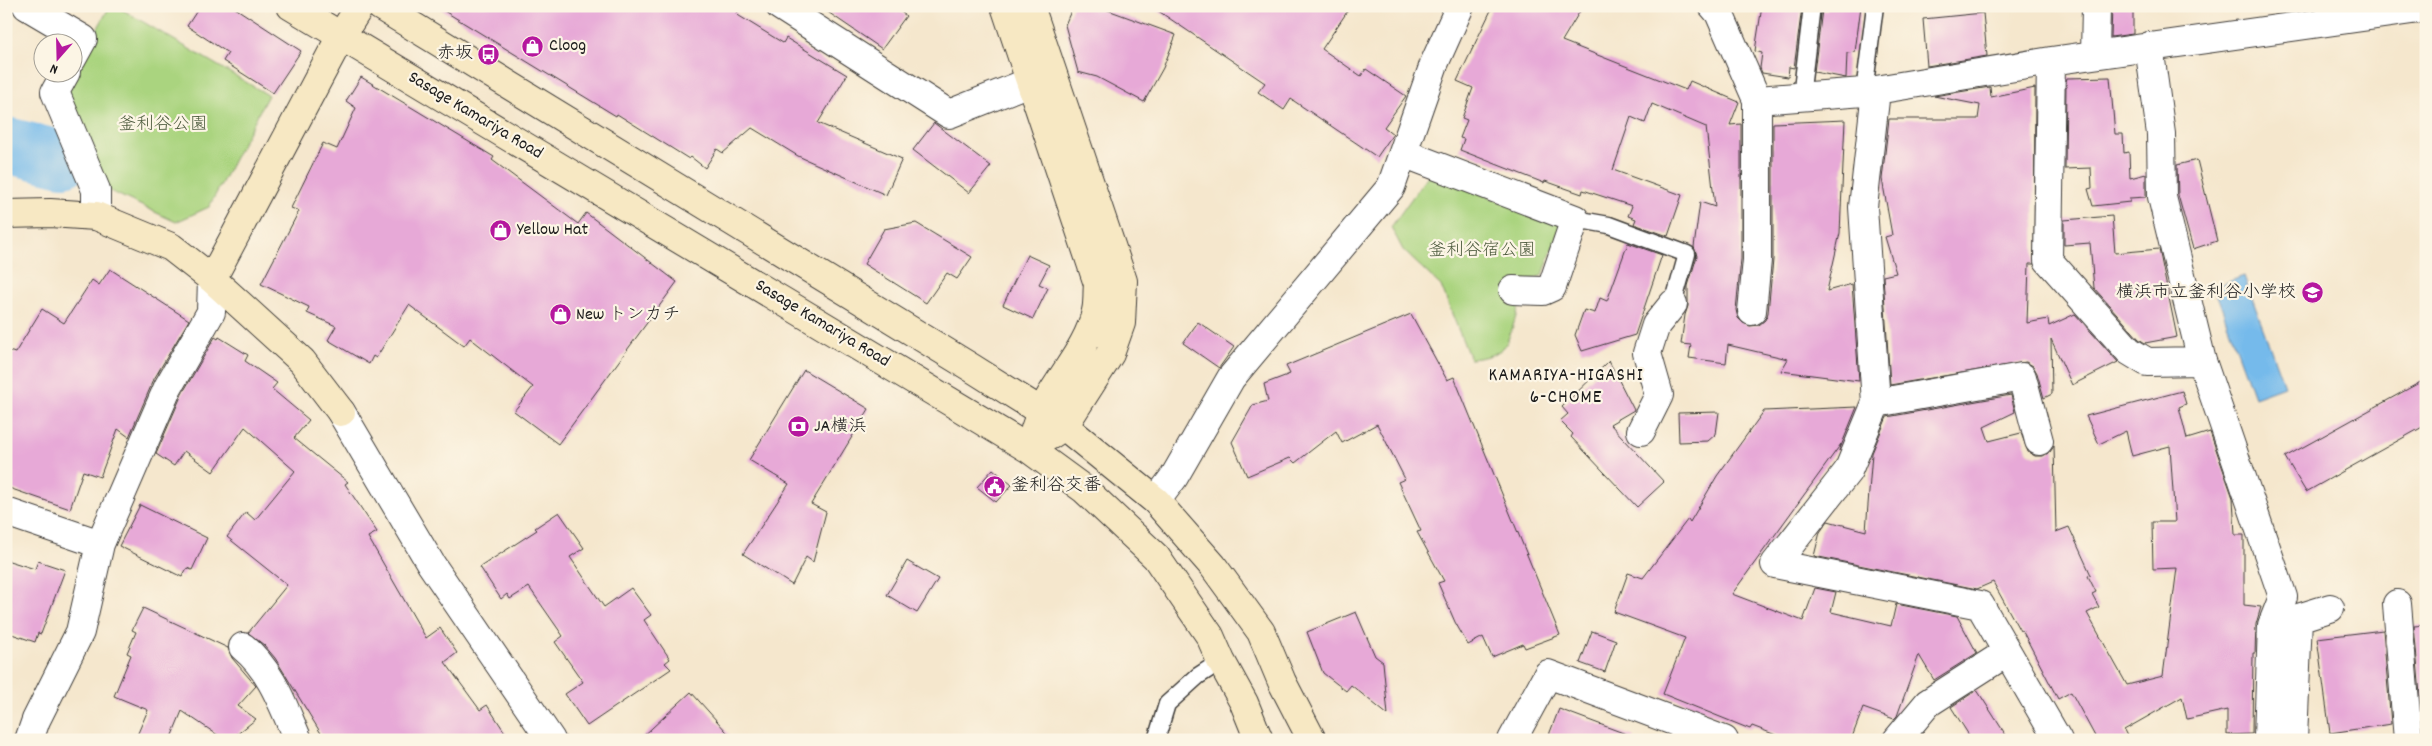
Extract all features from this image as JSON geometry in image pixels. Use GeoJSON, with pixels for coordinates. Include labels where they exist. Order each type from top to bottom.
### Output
{"type":"FeatureCollection","features":[{"type":"Feature","properties":{"kind":"street"},"geometry":{"type":"LineString","coordinates":[[27,6],[71,32]]}},
{"type":"Feature","properties":{"kind":"street","name":"Sasage Kamariya Road"},"geometry":{"type":"LineString","coordinates":[[291,6],[1029,449],[1085,490],[1156,557],[1210,636],[1221,661],[1244,703],[1259,740]]}},
{"type":"Feature","properties":{"kind":"street"},"geometry":{"type":"LineString","coordinates":[[29,740],[36,720],[80,632],[100,544],[168,387],[211,312],[212,279],[341,36],[360,6]]}},
{"type":"Feature","properties":{"kind":"street"},"geometry":{"type":"LineString","coordinates":[[380,6],[1041,410],[1064,426],[1156,501],[1213,566],[1261,632],[1282,682],[1312,740]]}},
{"type":"Feature","properties":{"kind":"street"},"geometry":{"type":"LineString","coordinates":[[780,6],[949,114],[1040,77]]}},
{"type":"Feature","properties":{"kind":"street"},"geometry":{"type":"LineString","coordinates":[[1005,6],[1040,77],[1123,281],[1121,323],[1110,354],[1064,426],[1029,449]]}},
{"type":"Feature","properties":{"kind":"street"},"geometry":{"type":"LineString","coordinates":[[1029,449],[1041,410],[1087,336],[1096,312],[1098,284],[1040,77],[1030,6]]}},
{"type":"Feature","properties":{"kind":"street"},"geometry":{"type":"LineString","coordinates":[[1156,501],[1174,477],[1231,378],[1391,187],[1434,64],[1460,6]]}},
{"type":"Feature","properties":{"kind":"street"},"geometry":{"type":"LineString","coordinates":[[1713,6],[1719,13],[1757,100],[1758,260],[1752,311]]}},
{"type":"Feature","properties":{"kind":"street"},"geometry":{"type":"LineString","coordinates":[[2095,54],[2096,6]]}},
{"type":"Feature","properties":{"kind":"street"},"geometry":{"type":"LineString","coordinates":[[1757,100],[1870,92],[2095,54],[2426,8]]}},
{"type":"Feature","properties":{"kind":"street"},"geometry":{"type":"LineString","coordinates":[[2150,46],[2161,134],[2162,197],[2202,361],[2283,597],[2272,625],[2281,738]]}},
{"type":"Feature","properties":{"kind":"street"},"geometry":{"type":"LineString","coordinates":[[2052,61],[2048,260],[2129,351],[2147,362],[2202,361]]}},
{"type":"Feature","properties":{"kind":"street"},"geometry":{"type":"LineString","coordinates":[[61,82],[56,92],[96,190],[96,216]]}},
{"type":"Feature","properties":{"kind":"street"},"geometry":{"type":"LineString","coordinates":[[1870,92],[1863,207],[1876,403],[1848,471],[1774,564],[1980,605],[2006,653],[2058,740]]}},
{"type":"Feature","properties":{"kind":"street"},"geometry":{"type":"LineString","coordinates":[[1403,153],[1575,219],[1552,287],[1543,291],[1513,290]]}},
{"type":"Feature","properties":{"kind":"street"},"geometry":{"type":"LineString","coordinates":[[6,214],[50,213],[96,216],[171,247],[212,279],[302,361],[341,412],[431,564],[551,740]]}},
{"type":"Feature","properties":{"kind":"street"},"geometry":{"type":"LineString","coordinates":[[1641,431],[1659,395],[1647,353],[1656,324],[1673,304]]}},
{"type":"Feature","properties":{"kind":"street"},"geometry":{"type":"LineString","coordinates":[[1876,403],[2022,377],[2039,441]]}},
{"type":"Feature","properties":{"kind":"street"},"geometry":{"type":"LineString","coordinates":[[6,512],[100,544]]}},
{"type":"Feature","properties":{"kind":"street"},"geometry":{"type":"LineString","coordinates":[[2397,604],[2408,740]]}},
{"type":"Feature","properties":{"kind":"street"},"geometry":{"type":"LineString","coordinates":[[2281,738],[2294,709],[2298,618],[2330,608]]}},
{"type":"Feature","properties":{"kind":"street"},"geometry":{"type":"LineString","coordinates":[[243,647],[257,659],[271,678],[298,740]]}},
{"type":"Feature","properties":{"kind":"street"},"geometry":{"type":"LineString","coordinates":[[1897,740],[1928,703],[2006,653]]}},
{"type":"Feature","properties":{"kind":"street"},"geometry":{"type":"LineString","coordinates":[[1512,740],[1548,674],[1724,740]]}},
{"type":"Feature","properties":{"kind":"lane"},"geometry":{"type":"LineString","coordinates":[[1801,97],[1812,6]]}},
{"type":"Feature","properties":{"kind":"lane"},"geometry":{"type":"LineString","coordinates":[[1870,92],[1876,6]]}},
{"type":"Feature","properties":{"kind":"lane"},"geometry":{"type":"LineString","coordinates":[[1575,219],[1609,225],[1687,254],[1673,304]]}},
{"type":"Feature","properties":{"kind":"lane"},"geometry":{"type":"LineString","coordinates":[[2283,597],[2282,686],[2294,709]]}},
{"type":"Feature","properties":{"kind":"lane"},"geometry":{"type":"LineString","coordinates":[[1156,740],[1166,704],[1198,676],[1221,661]]}},
{"type":"Feature","properties":{"kind":"green space","name":"釜利谷公園"},"geometry":{"type":"Polygon","coordinates":[[[110,6],[116,6],[268,95],[209,207],[176,222],[108,190],[66,109],[68,82],[82,82],[82,57],[110,6]]]}},
{"type":"Feature","properties":{"kind":"green space","name":"釜利谷宿公園"},"geometry":{"type":"Polygon","coordinates":[[[1429,174],[1561,224],[1543,275],[1524,283],[1507,342],[1496,353],[1488,356],[1470,359],[1441,286],[1403,250],[1391,227],[1429,174]]]}},
{"type":"Feature","properties":{"kind":"water"},"geometry":{"type":"Polygon","coordinates":[[[2244,276],[2284,386],[2254,397],[2214,287],[2244,276]]]}},
{"type":"Feature","properties":{"kind":"building"},"geometry":{"type":"Polygon","coordinates":[[[200,6],[232,6],[301,51],[273,93],[223,61],[228,53],[187,26],[200,6]]]}},
{"type":"Feature","properties":{"kind":"building"},"geometry":{"type":"Polygon","coordinates":[[[436,6],[741,6],[736,14],[783,43],[786,38],[847,75],[818,123],[902,159],[886,195],[798,156],[752,128],[723,153],[717,149],[705,168],[691,157],[689,159],[617,114],[616,116],[436,6]]]}},
{"type":"Feature","properties":{"kind":"building"},"geometry":{"type":"Polygon","coordinates":[[[819,6],[894,6],[906,16],[882,49],[819,6]]]}},
{"type":"Feature","properties":{"kind":"building"},"geometry":{"type":"Polygon","coordinates":[[[1073,6],[1097,6],[1176,35],[1163,68],[1144,102],[1097,77],[1078,72],[1065,25],[1073,6]]]}},
{"type":"Feature","properties":{"kind":"building"},"geometry":{"type":"Polygon","coordinates":[[[1151,6],[1351,6],[1322,49],[1361,76],[1366,69],[1406,96],[1384,127],[1393,134],[1377,157],[1291,99],[1284,110],[1258,92],[1265,83],[1151,6]]]}},
{"type":"Feature","properties":{"kind":"building"},"geometry":{"type":"Polygon","coordinates":[[[1493,6],[1583,6],[1562,41],[1686,90],[1690,81],[1739,102],[1730,125],[1741,124],[1741,259],[1736,310],[1738,318],[1750,326],[1759,325],[1765,320],[1768,313],[1773,260],[1773,123],[1845,120],[1840,233],[1827,291],[1852,284],[1859,381],[1781,371],[1788,359],[1728,345],[1726,363],[1689,358],[1691,345],[1681,344],[1688,306],[1688,286],[1697,256],[1694,247],[1700,202],[1715,207],[1706,127],[1652,104],[1645,123],[1631,117],[1613,170],[1682,195],[1668,236],[1634,224],[1636,219],[1628,216],[1632,206],[1583,190],[1582,194],[1545,181],[1544,183],[1460,150],[1464,139],[1460,138],[1467,120],[1462,118],[1473,88],[1457,81],[1493,6]]]}},
{"type":"Feature","properties":{"kind":"building"},"geometry":{"type":"Polygon","coordinates":[[[1762,6],[1802,7],[1794,68],[1789,67],[1788,77],[1762,73],[1760,68],[1762,53],[1755,51],[1762,6]]]}},
{"type":"Feature","properties":{"kind":"building"},"geometry":{"type":"Polygon","coordinates":[[[1828,6],[1861,6],[1855,52],[1847,53],[1846,78],[1814,72],[1822,10],[1827,11],[1828,6]]]}},
{"type":"Feature","properties":{"kind":"building"},"geometry":{"type":"Polygon","coordinates":[[[2112,6],[2133,6],[2133,34],[2111,37],[2112,6]]]}},
{"type":"Feature","properties":{"kind":"building"},"geometry":{"type":"Polygon","coordinates":[[[1983,13],[1987,56],[1927,66],[1923,19],[1983,13]]]}},
{"type":"Feature","properties":{"kind":"building"},"geometry":{"type":"Polygon","coordinates":[[[361,77],[494,157],[492,160],[578,224],[586,213],[677,282],[558,444],[514,411],[533,387],[470,338],[464,346],[409,305],[376,358],[373,356],[369,364],[328,340],[336,326],[307,313],[309,307],[261,284],[299,211],[291,208],[323,143],[337,149],[356,108],[346,101],[361,77]]]}},
{"type":"Feature","properties":{"kind":"building"},"geometry":{"type":"Polygon","coordinates":[[[2110,77],[2115,134],[2123,134],[2124,153],[2129,152],[2130,178],[2146,174],[2146,197],[2130,198],[2130,202],[2093,206],[2088,189],[2092,188],[2091,168],[2065,169],[2066,82],[2067,78],[2110,77]]]}},
{"type":"Feature","properties":{"kind":"building"},"geometry":{"type":"Polygon","coordinates":[[[1990,87],[1991,97],[2035,88],[2034,264],[2029,264],[2027,323],[2048,319],[2049,326],[2075,314],[2118,362],[2072,385],[2051,339],[2052,394],[2044,398],[2037,373],[2033,366],[2026,362],[1890,385],[1883,276],[1896,273],[1885,237],[1892,235],[1882,179],[1889,119],[1978,119],[1980,105],[1934,96],[1990,87]]]}},
{"type":"Feature","properties":{"kind":"building"},"geometry":{"type":"Polygon","coordinates":[[[934,123],[991,166],[969,193],[913,150],[934,123]]]}},
{"type":"Feature","properties":{"kind":"building"},"geometry":{"type":"Polygon","coordinates":[[[2197,160],[2217,241],[2193,249],[2178,195],[2177,165],[2197,160]]]}},
{"type":"Feature","properties":{"kind":"building"},"geometry":{"type":"Polygon","coordinates":[[[2112,216],[2115,253],[2159,249],[2177,337],[2145,343],[2139,339],[2094,288],[2090,243],[2064,245],[2064,220],[2112,216]]]}},
{"type":"Feature","properties":{"kind":"building"},"geometry":{"type":"Polygon","coordinates":[[[916,223],[972,257],[957,279],[947,273],[926,303],[864,264],[884,229],[916,223]]]}},
{"type":"Feature","properties":{"kind":"building"},"geometry":{"type":"Polygon","coordinates":[[[1628,243],[1662,255],[1635,335],[1582,351],[1575,335],[1584,310],[1595,313],[1600,298],[1607,301],[1628,243]]]}},
{"type":"Feature","properties":{"kind":"building"},"geometry":{"type":"Polygon","coordinates":[[[1027,255],[1049,265],[1039,284],[1048,288],[1033,319],[1003,305],[1027,255]]]}},
{"type":"Feature","properties":{"kind":"building"},"geometry":{"type":"Polygon","coordinates":[[[110,269],[189,320],[154,379],[129,437],[118,429],[100,477],[83,471],[70,509],[6,487],[6,350],[15,353],[42,309],[64,323],[92,280],[99,285],[110,269]]]}},
{"type":"Feature","properties":{"kind":"building"},"geometry":{"type":"Polygon","coordinates":[[[1411,314],[1447,380],[1454,377],[1560,635],[1525,648],[1523,644],[1492,657],[1483,637],[1468,645],[1455,622],[1438,583],[1444,581],[1417,532],[1421,531],[1398,482],[1405,479],[1377,424],[1342,443],[1336,431],[1295,463],[1290,458],[1247,476],[1232,442],[1253,405],[1268,401],[1264,384],[1290,374],[1286,366],[1411,314]]]}},
{"type":"Feature","properties":{"kind":"building"},"geometry":{"type":"Polygon","coordinates":[[[1198,322],[1234,347],[1219,368],[1183,343],[1198,322]]]}},
{"type":"Feature","properties":{"kind":"building"},"geometry":{"type":"Polygon","coordinates":[[[215,337],[218,339],[219,337],[248,355],[245,361],[277,383],[272,389],[309,420],[294,438],[348,482],[345,484],[377,532],[368,537],[426,638],[440,628],[457,653],[445,662],[480,710],[487,705],[510,740],[325,740],[275,658],[264,645],[248,633],[287,585],[227,537],[246,512],[255,520],[295,471],[245,427],[213,472],[184,451],[174,466],[156,454],[182,394],[215,337]]]}},
{"type":"Feature","properties":{"kind":"building"},"geometry":{"type":"Polygon","coordinates":[[[1609,361],[1634,410],[1610,424],[1664,482],[1637,507],[1571,437],[1573,434],[1560,421],[1568,414],[1562,407],[1609,361]]]}},
{"type":"Feature","properties":{"kind":"building"},"geometry":{"type":"Polygon","coordinates":[[[804,370],[869,409],[811,504],[826,512],[813,562],[806,557],[792,585],[743,554],[789,484],[749,460],[804,370]]]}},
{"type":"Feature","properties":{"kind":"building"},"geometry":{"type":"Polygon","coordinates":[[[2426,379],[2426,425],[2306,492],[2285,457],[2426,379]]]}},
{"type":"Feature","properties":{"kind":"building"},"geometry":{"type":"Polygon","coordinates":[[[2182,391],[2186,404],[2179,407],[2187,439],[2210,432],[2233,498],[2235,535],[2244,535],[2244,605],[2261,607],[2256,624],[2255,653],[2253,653],[2252,734],[2227,735],[2227,710],[2187,719],[2182,697],[2124,730],[2129,740],[2097,740],[2071,692],[2058,699],[2022,630],[2020,631],[1993,582],[1977,589],[1814,556],[1820,532],[1828,521],[1866,531],[1872,453],[1887,417],[2011,395],[2015,412],[1984,427],[1989,441],[2021,433],[2028,452],[2035,456],[2043,456],[2050,452],[2054,446],[2056,532],[2069,527],[2091,575],[2088,576],[2096,592],[2092,594],[2099,607],[2087,613],[2127,685],[2163,676],[2177,568],[2153,569],[2152,522],[2175,522],[2170,446],[2132,456],[2126,431],[2099,444],[2086,416],[2182,391]]]}},
{"type":"Feature","properties":{"kind":"building"},"geometry":{"type":"Polygon","coordinates":[[[1857,407],[1839,451],[1841,444],[1732,594],[1803,621],[1815,588],[1836,592],[1831,612],[1891,626],[1896,604],[1957,616],[1977,653],[1934,680],[1919,655],[1897,716],[1894,719],[1863,708],[1851,740],[1789,740],[1752,726],[1750,729],[1663,694],[1685,638],[1614,612],[1628,573],[1643,578],[1688,519],[1690,522],[1717,476],[1764,411],[1857,407]]]}},
{"type":"Feature","properties":{"kind":"building"},"geometry":{"type":"Polygon","coordinates":[[[1719,412],[1716,434],[1708,441],[1679,442],[1678,413],[1719,412]]]}},
{"type":"Feature","properties":{"kind":"building","name":"釜利谷交番"},"geometry":{"type":"Polygon","coordinates":[[[993,469],[1012,485],[996,502],[977,487],[993,469]]]}},
{"type":"Feature","properties":{"kind":"building"},"geometry":{"type":"Polygon","coordinates":[[[140,505],[207,538],[192,570],[187,568],[182,577],[119,546],[140,505]]]}},
{"type":"Feature","properties":{"kind":"building"},"geometry":{"type":"Polygon","coordinates":[[[559,512],[584,548],[570,557],[604,607],[631,588],[651,615],[644,620],[670,659],[665,663],[671,669],[587,726],[565,694],[583,682],[555,642],[563,636],[529,587],[510,599],[507,594],[501,599],[480,567],[537,530],[535,528],[559,512]]]}},
{"type":"Feature","properties":{"kind":"building"},"geometry":{"type":"Polygon","coordinates":[[[6,560],[35,569],[38,561],[65,570],[41,634],[38,633],[35,642],[6,632],[6,560]]]}},
{"type":"Feature","properties":{"kind":"building"},"geometry":{"type":"Polygon","coordinates":[[[907,561],[938,579],[917,613],[887,595],[907,561]]]}},
{"type":"Feature","properties":{"kind":"building"},"geometry":{"type":"Polygon","coordinates":[[[143,608],[228,648],[232,658],[256,686],[238,706],[256,719],[230,740],[225,740],[182,711],[170,740],[135,740],[148,710],[114,696],[131,655],[127,653],[136,632],[132,630],[143,608]]]}},
{"type":"Feature","properties":{"kind":"building"},"geometry":{"type":"Polygon","coordinates":[[[1356,612],[1375,656],[1383,662],[1388,715],[1351,685],[1346,691],[1323,673],[1307,632],[1356,612]]]}},
{"type":"Feature","properties":{"kind":"building"},"geometry":{"type":"Polygon","coordinates":[[[2426,625],[2426,717],[2422,717],[2414,626],[2426,625]]]}},
{"type":"Feature","properties":{"kind":"building"},"geometry":{"type":"Polygon","coordinates":[[[2383,630],[2391,724],[2330,733],[2317,638],[2383,630]]]}},
{"type":"Feature","properties":{"kind":"building"},"geometry":{"type":"Polygon","coordinates":[[[1592,631],[1616,640],[1605,672],[1580,663],[1592,631]]]}},
{"type":"Feature","properties":{"kind":"building"},"geometry":{"type":"Polygon","coordinates":[[[1977,690],[2009,740],[1972,740],[1951,707],[1977,690]]]}},
{"type":"Feature","properties":{"kind":"building"},"geometry":{"type":"Polygon","coordinates":[[[691,692],[734,740],[639,740],[691,692]]]}},
{"type":"Feature","properties":{"kind":"building"},"geometry":{"type":"Polygon","coordinates":[[[1559,709],[1634,737],[1633,740],[1547,740],[1559,709]]]}},
{"type":"Feature","properties":{"kind":"waterway"},"geometry":{"type":"LineString","coordinates":[[6,145],[63,159]]}},
{"type":"Feature","properties":{"kind":"place","name":"Cloog"},"geometry":{"type":"Point","coordinates":[533,46]}},
{"type":"Feature","properties":{"kind":"place","name":"赤坂"},"geometry":{"type":"Point","coordinates":[489,54]}},
{"type":"Feature","properties":{"kind":"place","name":"Yellow Hat"},"geometry":{"type":"Point","coordinates":[501,230]}},
{"type":"Feature","properties":{"kind":"place","name":"横浜市立釜利谷小学校"},"geometry":{"type":"Point","coordinates":[2312,293]}},
{"type":"Feature","properties":{"kind":"place","name":"New トンカチ"},"geometry":{"type":"Point","coordinates":[560,315]}},
{"type":"Feature","properties":{"kind":"place","name":"JA横浜"},"geometry":{"type":"Point","coordinates":[798,427]}},
{"type":"Feature","properties":{"kind":"place","name":"釜利谷交番"},"geometry":{"type":"Point","coordinates":[995,486]}},
{"type":"Feature","properties":{"kind":"district","name":"KAMARIYA-HIGASHI 6-CHOME"},"geometry":{"type":"Point","coordinates":[1566,387]}}]}
